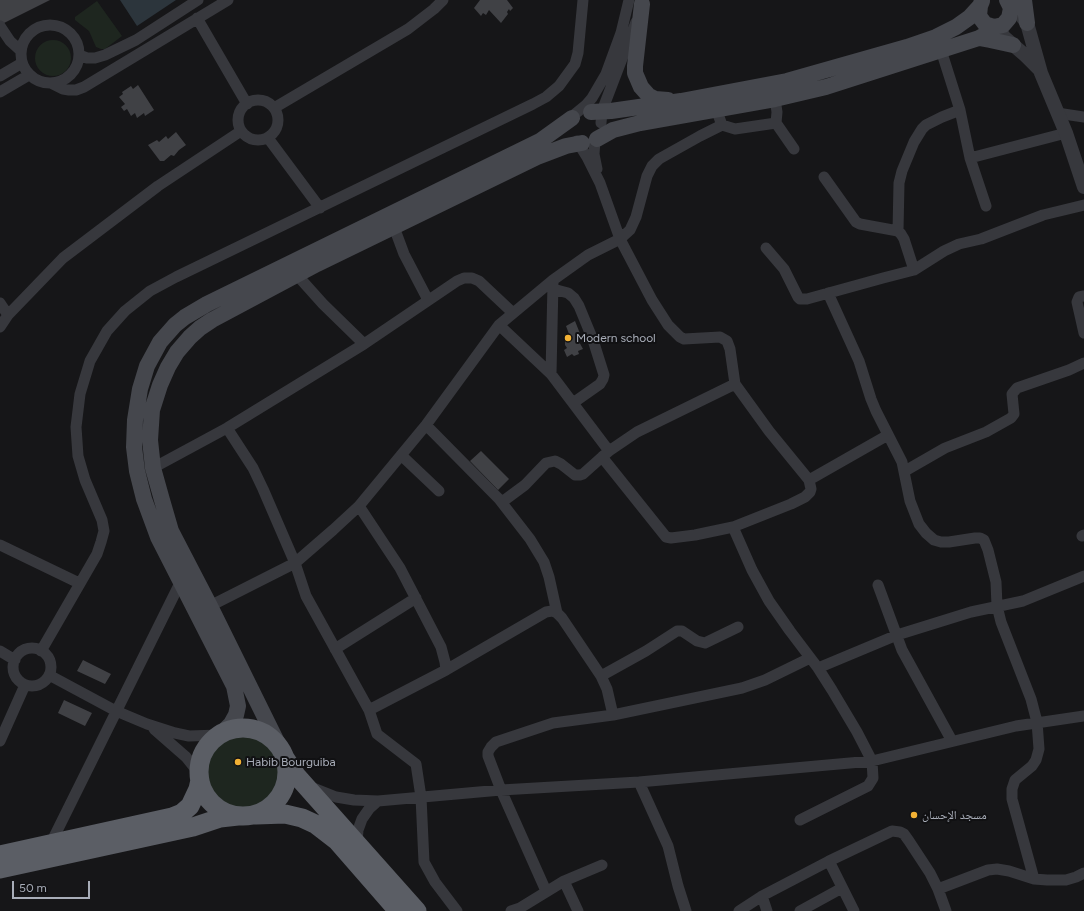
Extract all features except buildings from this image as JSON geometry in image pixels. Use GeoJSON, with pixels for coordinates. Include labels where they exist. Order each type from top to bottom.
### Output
{"type":"FeatureCollection","features":[{"type":"Feature","properties":{"kind":"highway"},"geometry":{"type":"LineString","coordinates":[[284,755],[287,768],[286,782],[281,795],[272,806],[259,813],[248,816],[230,814],[217,808],[207,797],[200,784],[199,769],[202,754],[210,742],[221,734],[236,728],[251,729],[264,733],[275,742],[284,755],[296,774],[417,911]]}},
{"type":"Feature","properties":{"kind":"highway"},"geometry":{"type":"LineString","coordinates":[[0,855],[172,817],[182,813],[190,806],[198,789],[200,778]]}},
{"type":"Feature","properties":{"kind":"highway"},"geometry":{"type":"LineString","coordinates":[[0,869],[193,827],[220,818],[231,816],[285,814],[302,818],[315,824],[337,841],[398,911]]}},
{"type":"Feature","properties":{"kind":"main road"},"geometry":{"type":"LineString","coordinates":[[638,1],[635,66],[637,81],[649,96],[656,99],[681,101]]}},
{"type":"Feature","properties":{"kind":"main road"},"geometry":{"type":"LineString","coordinates":[[1014,2],[1027,23]]}},
{"type":"Feature","properties":{"kind":"main road"},"geometry":{"type":"LineString","coordinates":[[221,734],[231,724],[236,714],[238,706],[234,686],[158,537],[144,499],[137,471],[134,447],[135,420],[140,389],[147,366],[160,342],[175,325],[207,304],[540,140],[587,129],[681,101],[787,81],[910,54],[941,50],[979,38],[1007,22],[1010,18],[1014,2]]}},
{"type":"Feature","properties":{"kind":"main road"},"geometry":{"type":"LineString","coordinates":[[982,3],[979,16],[985,24],[996,27]]}},
{"type":"Feature","properties":{"kind":"main road"},"geometry":{"type":"LineString","coordinates":[[284,755],[171,531],[153,468],[150,440],[152,410],[168,367],[177,352],[200,328],[212,320],[297,275],[394,227],[537,157],[561,148],[587,129],[613,130],[716,109],[775,99],[826,87],[910,54],[936,37],[956,27],[970,17],[982,3]]}},
{"type":"Feature","properties":{"kind":"main road"},"geometry":{"type":"LineString","coordinates":[[979,38],[1013,45]]}},
{"type":"Feature","properties":{"kind":"street"},"geometry":{"type":"LineString","coordinates":[[79,55],[87,58],[95,58],[105,55],[136,40],[198,0]]}},
{"type":"Feature","properties":{"kind":"street"},"geometry":{"type":"LineString","coordinates":[[51,83],[69,90],[76,90],[84,87],[228,0]]}},
{"type":"Feature","properties":{"kind":"street"},"geometry":{"type":"LineString","coordinates":[[274,108],[408,29],[443,0]]}},
{"type":"Feature","properties":{"kind":"street"},"geometry":{"type":"LineString","coordinates":[[41,651],[97,554],[104,531],[102,520],[85,480],[78,456],[76,427],[80,394],[90,362],[107,331],[125,311],[150,291],[176,277],[546,97],[559,86],[575,64],[578,53],[583,0]]}},
{"type":"Feature","properties":{"kind":"street"},"geometry":{"type":"LineString","coordinates":[[600,183],[587,129],[638,1]]}},
{"type":"Feature","properties":{"kind":"street"},"geometry":{"type":"LineString","coordinates":[[499,325],[551,374],[573,403],[606,454],[666,537],[695,536],[733,527],[799,501],[810,492],[809,480],[769,431],[735,384],[730,349],[727,341],[720,337],[684,339],[674,332],[659,312],[620,239],[600,183],[587,129],[586,105],[592,98],[606,74],[621,33],[638,1]]}},
{"type":"Feature","properties":{"kind":"street"},"geometry":{"type":"LineString","coordinates":[[197,18],[247,104]]}},
{"type":"Feature","properties":{"kind":"street"},"geometry":{"type":"LineString","coordinates":[[1027,23],[1041,73],[1066,133],[1084,187]]}},
{"type":"Feature","properties":{"kind":"street"},"geometry":{"type":"LineString","coordinates":[[53,25],[63,28],[70,33],[76,41],[79,55],[77,64],[68,77],[61,81],[51,83],[40,82],[29,75],[22,63],[21,51],[29,34],[38,28],[53,25]]}},
{"type":"Feature","properties":{"kind":"street"},"geometry":{"type":"LineString","coordinates":[[0,26],[10,41],[21,51]]}},
{"type":"Feature","properties":{"kind":"street"},"geometry":{"type":"LineString","coordinates":[[996,27],[1041,73]]}},
{"type":"Feature","properties":{"kind":"street"},"geometry":{"type":"LineString","coordinates":[[941,50],[960,110],[970,158],[986,206]]}},
{"type":"Feature","properties":{"kind":"street"},"geometry":{"type":"LineString","coordinates":[[0,76],[22,63]]}},
{"type":"Feature","properties":{"kind":"street"},"geometry":{"type":"LineString","coordinates":[[0,92],[29,75]]}},
{"type":"Feature","properties":{"kind":"street"},"geometry":{"type":"LineString","coordinates":[[775,99],[777,112],[776,123],[794,149]]}},
{"type":"Feature","properties":{"kind":"street"},"geometry":{"type":"LineString","coordinates":[[260,100],[269,103],[274,108],[277,114],[278,125],[268,138],[252,140],[241,131],[238,120],[239,113],[247,104],[260,100]]}},
{"type":"Feature","properties":{"kind":"street"},"geometry":{"type":"LineString","coordinates":[[716,109],[722,126]]}},
{"type":"Feature","properties":{"kind":"street"},"geometry":{"type":"LineString","coordinates":[[914,270],[904,239],[898,231],[899,183],[902,170],[914,142],[922,129],[942,117],[960,110]]}},
{"type":"Feature","properties":{"kind":"street"},"geometry":{"type":"LineString","coordinates":[[1057,113],[1084,118]]}},
{"type":"Feature","properties":{"kind":"street"},"geometry":{"type":"LineString","coordinates":[[210,606],[295,563],[359,506],[426,425],[499,325],[513,313],[553,285],[588,255],[620,239],[630,230],[636,217],[646,176],[652,166],[659,159],[700,136],[722,126],[735,129],[776,123]]}},
{"type":"Feature","properties":{"kind":"street"},"geometry":{"type":"LineString","coordinates":[[0,327],[8,315],[63,258],[158,186],[241,131]]}},
{"type":"Feature","properties":{"kind":"street"},"geometry":{"type":"LineString","coordinates":[[970,158],[1066,133]]}},
{"type":"Feature","properties":{"kind":"street"},"geometry":{"type":"LineString","coordinates":[[268,138],[320,208]]}},
{"type":"Feature","properties":{"kind":"street"},"geometry":{"type":"LineString","coordinates":[[824,177],[856,222],[898,231]]}},
{"type":"Feature","properties":{"kind":"street"},"geometry":{"type":"LineString","coordinates":[[766,248],[784,269],[793,289],[800,299],[807,299],[914,270],[944,251],[959,244],[981,239],[1043,215],[1084,205]]}},
{"type":"Feature","properties":{"kind":"street"},"geometry":{"type":"LineString","coordinates":[[394,227],[404,254],[428,300]]}},
{"type":"Feature","properties":{"kind":"street"},"geometry":{"type":"LineString","coordinates":[[297,275],[323,304],[364,344]]}},
{"type":"Feature","properties":{"kind":"street"},"geometry":{"type":"LineString","coordinates":[[153,468],[227,428],[364,344],[457,281],[464,278],[472,278],[479,281],[513,313]]}},
{"type":"Feature","properties":{"kind":"street"},"geometry":{"type":"LineString","coordinates":[[551,374],[553,285]]}},
{"type":"Feature","properties":{"kind":"street"},"geometry":{"type":"LineString","coordinates":[[553,285],[568,293],[576,302],[593,340],[604,375],[600,384],[573,403]]}},
{"type":"Feature","properties":{"kind":"street"},"geometry":{"type":"LineString","coordinates":[[828,293],[859,361],[871,399],[905,471],[914,514],[919,524],[934,540],[941,542],[975,538],[984,540],[988,550],[996,582],[997,606],[1001,622],[1031,699],[1037,722],[1039,748],[1036,760],[1032,766],[1015,780],[1012,789],[1012,800],[1034,879]]}},
{"type":"Feature","properties":{"kind":"street"},"geometry":{"type":"LineString","coordinates":[[1084,296],[1079,297],[1077,302],[1084,333]]}},
{"type":"Feature","properties":{"kind":"street"},"geometry":{"type":"LineString","coordinates":[[0,303],[8,315]]}},
{"type":"Feature","properties":{"kind":"street"},"geometry":{"type":"LineString","coordinates":[[905,471],[945,448],[986,432],[1011,418],[1014,414],[1012,394],[1017,388],[1069,370],[1084,363]]}},
{"type":"Feature","properties":{"kind":"street"},"geometry":{"type":"LineString","coordinates":[[502,502],[525,485],[546,463],[555,461],[575,475],[584,474],[606,454],[637,432],[735,384]]}},
{"type":"Feature","properties":{"kind":"street"},"geometry":{"type":"LineString","coordinates":[[426,425],[502,502],[536,549],[544,562],[549,576],[557,613],[578,641],[600,676],[607,689],[613,715]]}},
{"type":"Feature","properties":{"kind":"street"},"geometry":{"type":"LineString","coordinates":[[227,428],[253,468],[295,563],[306,596],[370,710],[376,734],[416,764],[421,797],[424,862],[435,882],[457,911]]}},
{"type":"Feature","properties":{"kind":"street"},"geometry":{"type":"LineString","coordinates":[[809,480],[888,434]]}},
{"type":"Feature","properties":{"kind":"street"},"geometry":{"type":"LineString","coordinates":[[401,455],[439,491]]}},
{"type":"Feature","properties":{"kind":"street"},"geometry":{"type":"LineString","coordinates":[[359,506],[400,568],[416,598],[444,654],[446,670]]}},
{"type":"Feature","properties":{"kind":"street"},"geometry":{"type":"LineString","coordinates":[[733,527],[752,570],[769,601],[818,668],[857,732],[872,761],[873,778],[868,786],[800,820]]}},
{"type":"Feature","properties":{"kind":"street"},"geometry":{"type":"LineString","coordinates":[[0,545],[79,583]]}},
{"type":"Feature","properties":{"kind":"street"},"geometry":{"type":"LineString","coordinates":[[818,668],[897,635],[971,612],[1023,601],[1084,576]]}},
{"type":"Feature","properties":{"kind":"street"},"geometry":{"type":"LineString","coordinates":[[51,843],[181,581]]}},
{"type":"Feature","properties":{"kind":"street"},"geometry":{"type":"LineString","coordinates":[[878,585],[902,650],[952,741]]}},
{"type":"Feature","properties":{"kind":"street"},"geometry":{"type":"LineString","coordinates":[[335,649],[416,598]]}},
{"type":"Feature","properties":{"kind":"street"},"geometry":{"type":"LineString","coordinates":[[370,710],[446,670],[546,612],[552,611],[557,613]]}},
{"type":"Feature","properties":{"kind":"street"},"geometry":{"type":"LineString","coordinates":[[600,676],[646,651],[677,630],[682,631],[697,641],[705,643],[738,627]]}},
{"type":"Feature","properties":{"kind":"street"},"geometry":{"type":"LineString","coordinates":[[27,649],[41,651],[50,660],[51,669],[49,675],[44,682],[39,685],[25,685],[16,678],[14,672],[15,660],[21,652],[27,649]]}},
{"type":"Feature","properties":{"kind":"street"},"geometry":{"type":"LineString","coordinates":[[0,651],[15,660]]}},
{"type":"Feature","properties":{"kind":"street"},"geometry":{"type":"LineString","coordinates":[[546,891],[501,790],[488,756],[488,752],[496,742],[553,723],[613,715],[742,688],[765,680],[810,658]]}},
{"type":"Feature","properties":{"kind":"street"},"geometry":{"type":"LineString","coordinates":[[49,675],[116,711],[147,724],[189,736],[221,734]]}},
{"type":"Feature","properties":{"kind":"street"},"geometry":{"type":"LineString","coordinates":[[0,741],[25,685]]}},
{"type":"Feature","properties":{"kind":"street"},"geometry":{"type":"LineString","coordinates":[[304,783],[336,797],[354,800],[378,801],[501,790],[639,782],[872,761],[1037,722],[1084,716]]}},
{"type":"Feature","properties":{"kind":"street"},"geometry":{"type":"LineString","coordinates":[[147,724],[176,748],[194,767],[200,778]]}},
{"type":"Feature","properties":{"kind":"street"},"geometry":{"type":"LineString","coordinates":[[639,782],[668,846],[686,911]]}},
{"type":"Feature","properties":{"kind":"street"},"geometry":{"type":"LineString","coordinates":[[357,842],[358,830],[362,819],[369,809],[378,801]]}},
{"type":"Feature","properties":{"kind":"street"},"geometry":{"type":"LineString","coordinates":[[739,911],[762,896],[829,861],[892,831],[904,834],[909,841],[930,874],[946,911]]}},
{"type":"Feature","properties":{"kind":"street"},"geometry":{"type":"LineString","coordinates":[[829,861],[854,911]]}},
{"type":"Feature","properties":{"kind":"street"},"geometry":{"type":"LineString","coordinates":[[511,911],[520,908],[564,881],[602,865]]}},
{"type":"Feature","properties":{"kind":"street"},"geometry":{"type":"LineString","coordinates":[[938,890],[988,870],[997,869],[1009,871],[1034,879],[1047,880],[1066,880],[1084,873]]}},
{"type":"Feature","properties":{"kind":"street"},"geometry":{"type":"LineString","coordinates":[[564,881],[578,911]]}},
{"type":"Feature","properties":{"kind":"street"},"geometry":{"type":"LineString","coordinates":[[800,911],[842,888]]}},
{"type":"Feature","properties":{"kind":"street"},"geometry":{"type":"LineString","coordinates":[[762,896],[768,911]]}},
{"type":"Feature","properties":{"kind":"shaded area"},"geometry":{"type":"Polygon","coordinates":[[[120,0],[176,0],[137,26],[120,0]]]}},
{"type":"Feature","properties":{"kind":"shaded area"},"geometry":{"type":"Polygon","coordinates":[[[97,1],[122,36],[105,49],[96,47],[89,31],[75,20],[75,17],[97,1]]]}},
{"type":"Feature","properties":{"kind":"shaded area"},"geometry":{"type":"Polygon","coordinates":[[[57,40],[66,45],[70,51],[70,65],[66,71],[57,76],[49,76],[40,71],[36,65],[35,54],[40,45],[46,41],[57,40]]]}},
{"type":"Feature","properties":{"kind":"shaded area"},"geometry":{"type":"Polygon","coordinates":[[[243,735],[264,741],[274,751],[280,772],[274,793],[264,803],[243,809],[222,803],[212,793],[206,772],[212,751],[222,741],[243,735]]]}},
{"type":"Feature","properties":{"kind":"place","name":"Modern school"},"geometry":{"type":"Point","coordinates":[568,338]}},
{"type":"Feature","properties":{"kind":"place","name":"Habib Bourguiba"},"geometry":{"type":"Point","coordinates":[238,762]}},
{"type":"Feature","properties":{"kind":"place","name":"مسجد الإحسان"},"geometry":{"type":"Point","coordinates":[914,815]}}]}
